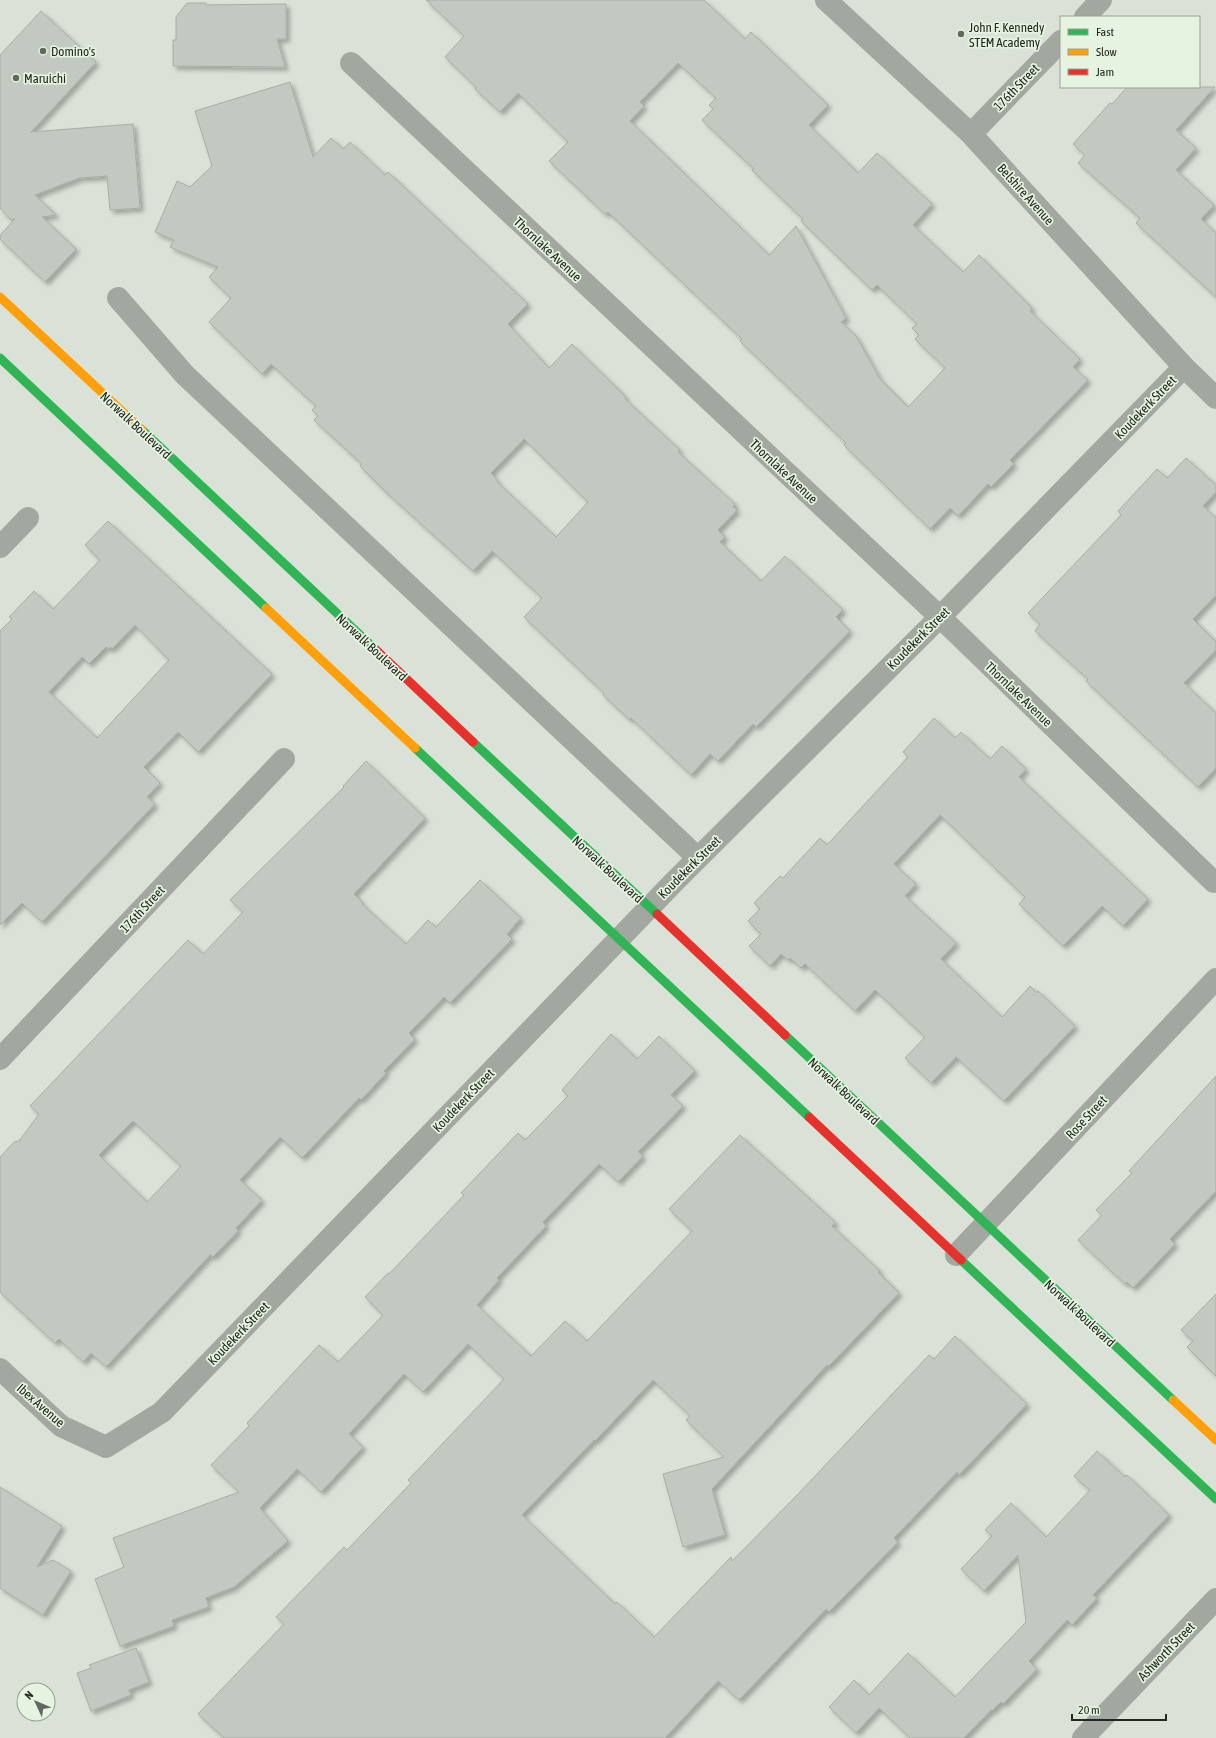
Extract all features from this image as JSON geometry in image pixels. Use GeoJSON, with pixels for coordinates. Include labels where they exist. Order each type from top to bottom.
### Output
{"type":"FeatureCollection","features":[{"type":"Feature","properties":{"kind":"main road","name":"Norwalk Boulevard"},"geometry":{"type":"LineString","coordinates":[[0,297],[1216,1440]]}},
{"type":"Feature","properties":{"kind":"main road"},"geometry":{"type":"LineString","coordinates":[[0,358],[1216,1499]]}},
{"type":"Feature","properties":{"kind":"street","name":"Belshire Avenue"},"geometry":{"type":"LineString","coordinates":[[826,0],[971,134],[1184,367],[1216,398]]}},
{"type":"Feature","properties":{"kind":"street"},"geometry":{"type":"LineString","coordinates":[[1086,16],[1101,0]]}},
{"type":"Feature","properties":{"kind":"street","name":"176th Street"},"geometry":{"type":"LineString","coordinates":[[971,134],[1060,42]]}},
{"type":"Feature","properties":{"kind":"street","name":"Thornlake Avenue"},"geometry":{"type":"LineString","coordinates":[[351,63],[940,617],[1214,882]]}},
{"type":"Feature","properties":{"kind":"street"},"geometry":{"type":"LineString","coordinates":[[118,298],[185,375],[698,858]]}},
{"type":"Feature","properties":{"kind":"street","name":"Koudekerk Street"},"geometry":{"type":"LineString","coordinates":[[106,1447],[162,1412],[619,938],[940,617],[1184,367]]}},
{"type":"Feature","properties":{"kind":"street"},"geometry":{"type":"LineString","coordinates":[[0,547],[28,518]]}},
{"type":"Feature","properties":{"kind":"street","name":"176th Street"},"geometry":{"type":"LineString","coordinates":[[0,1059],[284,759]]}},
{"type":"Feature","properties":{"kind":"street","name":"Rose Street"},"geometry":{"type":"LineString","coordinates":[[956,1255],[1216,979]]}},
{"type":"Feature","properties":{"kind":"street","name":"Ibex Avenue"},"geometry":{"type":"LineString","coordinates":[[0,1369],[61,1426],[106,1447]]}},
{"type":"Feature","properties":{"kind":"street","name":"Ashworth Street"},"geometry":{"type":"LineString","coordinates":[[1083,1738],[1216,1599]]}},
{"type":"Feature","properties":{"kind":"building"},"geometry":{"type":"Polygon","coordinates":[[[426,0],[704,0],[745,39],[751,32],[828,105],[809,125],[858,173],[877,153],[932,204],[913,225],[963,272],[979,255],[1032,308],[1030,311],[1080,359],[1073,367],[1088,380],[1010,460],[1014,464],[991,487],[988,484],[958,516],[950,508],[930,529],[844,445],[846,443],[740,341],[742,339],[608,212],[605,214],[549,161],[568,142],[518,93],[500,112],[475,89],[476,87],[445,57],[464,36],[426,0]],[[678,63],[640,102],[644,106],[630,121],[769,255],[796,226],[846,318],[841,322],[856,336],[880,379],[908,407],[945,368],[915,339],[919,335],[912,328],[917,324],[877,285],[872,290],[801,221],[803,219],[752,170],[754,169],[702,120],[713,109],[709,105],[716,98],[678,63]]]}},
{"type":"Feature","properties":{"kind":"building"},"geometry":{"type":"Polygon","coordinates":[[[187,3],[206,3],[206,5],[286,4],[286,39],[277,39],[285,67],[173,66],[173,40],[176,40],[176,17],[187,3]]]}},
{"type":"Feature","properties":{"kind":"building"},"geometry":{"type":"Polygon","coordinates":[[[41,11],[96,62],[31,132],[133,124],[140,208],[110,210],[107,176],[79,178],[35,195],[56,215],[42,217],[76,249],[45,282],[0,239],[0,235],[15,219],[11,220],[0,208],[0,55],[41,11]]]}},
{"type":"Feature","properties":{"kind":"building"},"geometry":{"type":"Polygon","coordinates":[[[290,82],[313,157],[331,138],[343,149],[350,142],[385,175],[388,172],[528,304],[508,324],[549,368],[572,344],[626,397],[625,399],[680,450],[678,452],[735,504],[733,507],[737,510],[718,530],[725,537],[720,542],[761,581],[785,556],[843,610],[836,617],[850,631],[756,727],[753,724],[718,761],[710,754],[691,775],[631,718],[630,720],[603,695],[604,693],[524,617],[542,598],[492,551],[473,571],[387,493],[360,466],[362,464],[314,420],[318,416],[312,410],[316,406],[271,364],[262,374],[209,322],[231,298],[209,277],[218,267],[170,247],[174,240],[155,232],[177,181],[190,187],[212,166],[195,111],[290,82]],[[524,439],[491,473],[498,481],[497,482],[556,537],[588,502],[524,439]]]}},
{"type":"Feature","properties":{"kind":"building"},"geometry":{"type":"Polygon","coordinates":[[[1215,87],[1176,130],[1196,148],[1176,170],[1214,205],[1201,219],[1216,233],[1216,297],[1136,223],[1140,218],[1078,163],[1085,155],[1073,144],[1110,103],[1112,104],[1126,88],[1215,87]]]}},
{"type":"Feature","properties":{"kind":"building"},"geometry":{"type":"Polygon","coordinates":[[[1186,458],[1216,485],[1216,492],[1203,506],[1216,518],[1216,595],[1193,619],[1216,642],[1216,650],[1184,683],[1216,713],[1216,768],[1198,787],[1086,681],[1088,679],[1035,631],[1040,624],[1028,613],[1121,515],[1118,511],[1157,469],[1167,478],[1186,458]]]}},
{"type":"Feature","properties":{"kind":"building"},"geometry":{"type":"Polygon","coordinates":[[[108,521],[272,674],[198,752],[178,732],[144,767],[160,783],[147,797],[155,804],[42,922],[22,903],[0,925],[0,631],[12,619],[9,617],[34,591],[53,609],[100,560],[85,545],[108,521]],[[135,625],[112,649],[111,647],[109,649],[106,647],[89,664],[82,657],[49,692],[97,738],[169,660],[135,625]]]}},
{"type":"Feature","properties":{"kind":"building"},"geometry":{"type":"Polygon","coordinates":[[[934,718],[955,738],[961,732],[990,759],[1002,746],[1026,769],[1019,777],[1148,899],[1123,926],[1102,906],[1063,946],[1019,904],[1025,897],[940,815],[894,864],[916,884],[905,896],[956,943],[941,959],[1002,1017],[1030,986],[1037,993],[1038,991],[1075,1026],[1004,1101],[956,1057],[931,1083],[905,1058],[925,1037],[875,990],[855,1011],[805,964],[801,968],[790,958],[788,960],[781,954],[770,966],[749,946],[761,934],[748,921],[760,909],[754,903],[780,876],[783,878],[820,838],[827,845],[908,757],[903,752],[934,718]]]}},
{"type":"Feature","properties":{"kind":"building"},"geometry":{"type":"Polygon","coordinates":[[[366,761],[425,818],[354,894],[363,903],[362,904],[406,944],[428,920],[436,927],[480,880],[521,918],[507,934],[512,939],[450,1003],[444,997],[409,1033],[415,1039],[384,1071],[386,1073],[361,1100],[359,1098],[302,1158],[280,1137],[240,1180],[262,1200],[236,1228],[238,1231],[213,1257],[210,1255],[106,1367],[91,1353],[83,1362],[59,1339],[55,1343],[0,1292],[0,1157],[14,1142],[19,1141],[39,1114],[30,1106],[188,940],[203,954],[243,912],[230,900],[344,787],[343,786],[366,761]],[[133,1121],[99,1155],[147,1202],[181,1166],[133,1121]]]}},
{"type":"Feature","properties":{"kind":"building"},"geometry":{"type":"Polygon","coordinates":[[[611,1034],[637,1059],[659,1036],[695,1071],[671,1095],[683,1106],[638,1152],[643,1156],[618,1182],[599,1164],[543,1222],[546,1226],[497,1278],[499,1280],[477,1305],[531,1356],[565,1321],[587,1341],[692,1231],[669,1209],[740,1135],[835,1222],[832,1226],[880,1271],[878,1272],[899,1293],[829,1366],[827,1365],[712,1489],[725,1535],[683,1547],[663,1474],[724,1457],[686,1420],[690,1416],[653,1380],[522,1515],[615,1604],[617,1602],[654,1637],[731,1557],[732,1561],[800,1492],[929,1355],[934,1359],[955,1336],[1027,1404],[959,1475],[957,1472],[894,1538],[898,1542],[829,1612],[826,1609],[739,1700],[718,1681],[665,1738],[224,1738],[198,1714],[284,1624],[276,1617],[344,1547],[347,1550],[411,1483],[408,1480],[504,1379],[468,1344],[423,1392],[404,1374],[349,1434],[363,1447],[321,1492],[297,1469],[260,1508],[288,1541],[234,1587],[206,1598],[209,1607],[172,1620],[174,1626],[120,1646],[95,1579],[124,1567],[113,1538],[239,1492],[211,1465],[249,1426],[247,1423],[319,1345],[338,1362],[383,1315],[365,1297],[388,1273],[389,1274],[464,1195],[461,1193],[518,1133],[525,1140],[568,1096],[562,1090],[611,1034]]]}},
{"type":"Feature","properties":{"kind":"building"},"geometry":{"type":"Polygon","coordinates":[[[1216,1076],[1216,1191],[1170,1239],[1175,1244],[1133,1288],[1127,1282],[1125,1284],[1078,1240],[1102,1215],[1096,1210],[1132,1173],[1129,1171],[1216,1076]]]}},
{"type":"Feature","properties":{"kind":"building"},"geometry":{"type":"Polygon","coordinates":[[[1216,1294],[1216,1376],[1187,1347],[1193,1341],[1181,1330],[1216,1294]]]}},
{"type":"Feature","properties":{"kind":"building"},"geometry":{"type":"Polygon","coordinates":[[[1097,1451],[1125,1477],[1127,1475],[1169,1515],[1093,1595],[1097,1598],[1072,1625],[1067,1620],[1029,1661],[1037,1669],[1003,1704],[1001,1702],[992,1711],[991,1710],[964,1738],[910,1738],[879,1708],[856,1733],[829,1707],[854,1680],[869,1695],[908,1653],[955,1697],[1026,1622],[1018,1555],[984,1591],[961,1569],[992,1536],[985,1530],[1011,1503],[1046,1537],[1090,1490],[1074,1476],[1097,1451]]]}},
{"type":"Feature","properties":{"kind":"building"},"geometry":{"type":"Polygon","coordinates":[[[0,1487],[62,1526],[37,1567],[53,1560],[71,1571],[43,1615],[0,1588],[0,1487]]]}},
{"type":"Feature","properties":{"kind":"building"},"geometry":{"type":"Polygon","coordinates":[[[136,1648],[149,1682],[129,1690],[131,1695],[91,1711],[77,1673],[91,1668],[89,1665],[136,1648]]]}},
{"type":"Feature","properties":{"kind":"traffic: fast"},"geometry":{"type":"LineString","coordinates":[[0,358],[266,608]]}},
{"type":"Feature","properties":{"kind":"traffic: fast"},"geometry":{"type":"LineString","coordinates":[[142,430],[376,650]]}},
{"type":"Feature","properties":{"kind":"traffic: fast"},"geometry":{"type":"LineString","coordinates":[[473,742],[657,914]]}},
{"type":"Feature","properties":{"kind":"traffic: fast"},"geometry":{"type":"LineString","coordinates":[[415,748],[809,1117]]}},
{"type":"Feature","properties":{"kind":"traffic: fast"},"geometry":{"type":"LineString","coordinates":[[785,1035],[1173,1400]]}},
{"type":"Feature","properties":{"kind":"traffic: fast"},"geometry":{"type":"LineString","coordinates":[[961,1260],[1216,1499]]}},
{"type":"Feature","properties":{"kind":"traffic: slow"},"geometry":{"type":"LineString","coordinates":[[0,297],[142,430]]}},
{"type":"Feature","properties":{"kind":"traffic: slow"},"geometry":{"type":"LineString","coordinates":[[266,608],[415,748]]}},
{"type":"Feature","properties":{"kind":"traffic: slow"},"geometry":{"type":"LineString","coordinates":[[1173,1400],[1216,1440]]}},
{"type":"Feature","properties":{"kind":"traffic: jam"},"geometry":{"type":"LineString","coordinates":[[376,650],[473,742]]}},
{"type":"Feature","properties":{"kind":"traffic: jam"},"geometry":{"type":"LineString","coordinates":[[657,914],[785,1035]]}},
{"type":"Feature","properties":{"kind":"traffic: jam"},"geometry":{"type":"LineString","coordinates":[[809,1117],[961,1260]]}},
{"type":"Feature","properties":{"kind":"place","name":"John F. Kennedy STEM Academy"},"geometry":{"type":"Point","coordinates":[961,34]}},
{"type":"Feature","properties":{"kind":"place","name":"Domino's"},"geometry":{"type":"Point","coordinates":[43,51]}},
{"type":"Feature","properties":{"kind":"place","name":"Maruichi"},"geometry":{"type":"Point","coordinates":[16,78]}}]}
